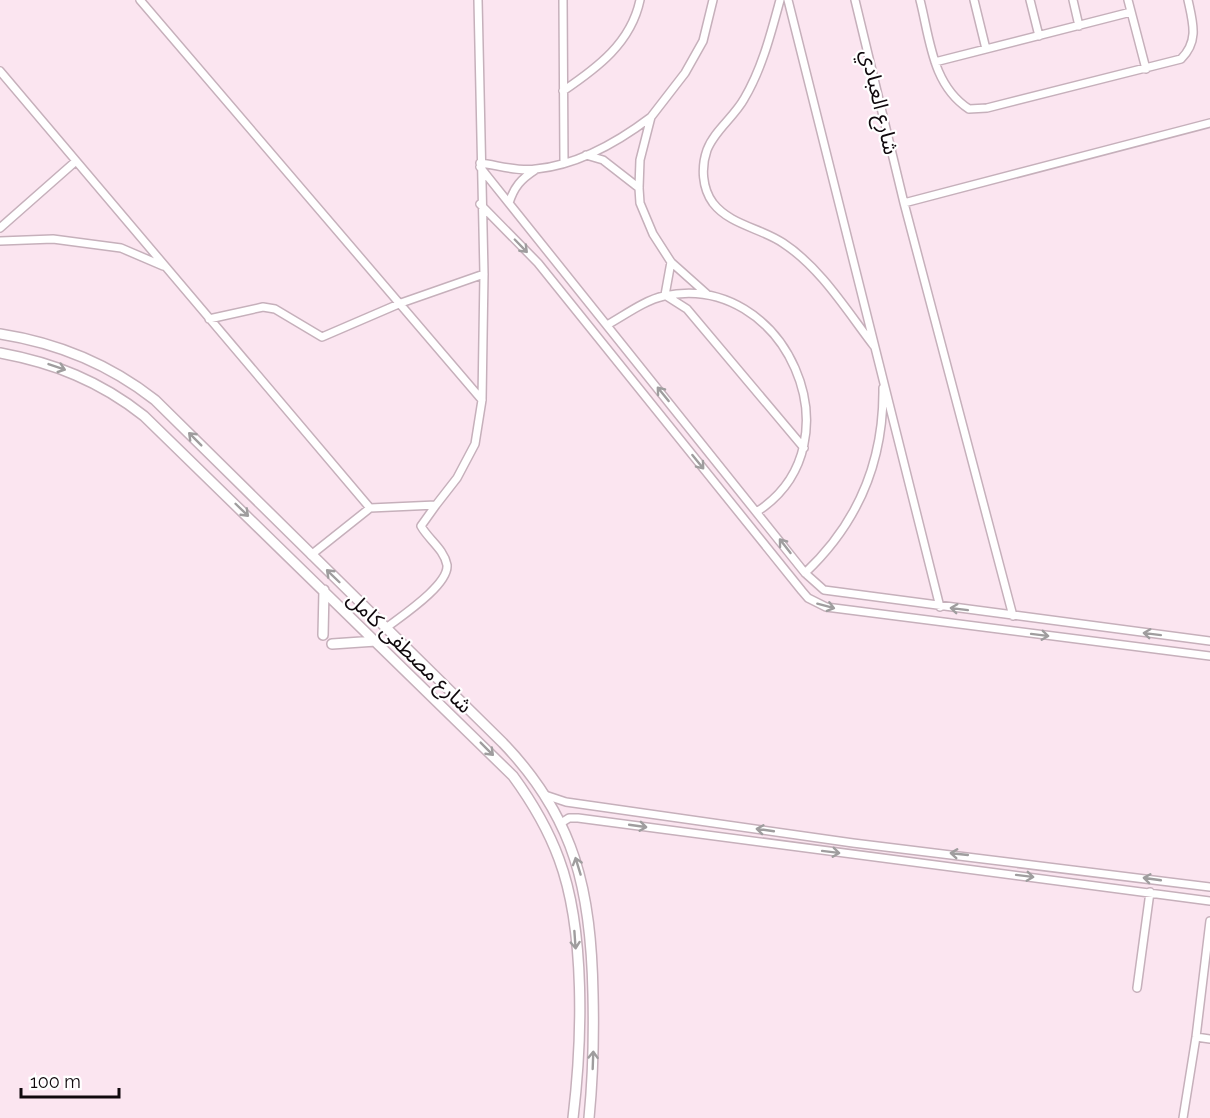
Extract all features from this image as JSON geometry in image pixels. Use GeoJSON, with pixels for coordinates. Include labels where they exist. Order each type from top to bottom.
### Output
{"type":"FeatureCollection","features":[{"type":"Feature","properties":{"kind":"street"},"geometry":{"type":"LineString","coordinates":[[140,0],[482,400]]}},
{"type":"Feature","properties":{"kind":"street"},"geometry":{"type":"LineString","coordinates":[[386,628],[428,595],[446,569],[447,563],[439,547],[421,526],[457,478],[475,444],[482,400],[484,274],[480,204],[478,0]]}},
{"type":"Feature","properties":{"kind":"street"},"geometry":{"type":"LineString","coordinates":[[563,0],[564,162]]}},
{"type":"Feature","properties":{"kind":"street"},"geometry":{"type":"LineString","coordinates":[[563,91],[596,69],[614,50],[629,29],[640,0]]}},
{"type":"Feature","properties":{"kind":"street"},"geometry":{"type":"LineString","coordinates":[[509,203],[514,189],[523,177],[535,170],[586,155],[609,145],[651,117],[685,73],[703,41],[713,0]]}},
{"type":"Feature","properties":{"kind":"street"},"geometry":{"type":"LineString","coordinates":[[780,0],[769,43],[744,99],[707,148],[703,166],[704,185],[712,201],[724,215],[783,243],[819,275],[875,348]]}},
{"type":"Feature","properties":{"kind":"street"},"geometry":{"type":"LineString","coordinates":[[788,0],[940,607]]}},
{"type":"Feature","properties":{"kind":"street","name":"شارع العبادي"},"geometry":{"type":"LineString","coordinates":[[855,0],[904,203],[1013,616]]}},
{"type":"Feature","properties":{"kind":"street"},"geometry":{"type":"LineString","coordinates":[[920,0],[936,62],[946,89],[969,109],[987,108],[1181,59],[1190,50],[1195,33],[1188,0]]}},
{"type":"Feature","properties":{"kind":"street"},"geometry":{"type":"LineString","coordinates":[[974,0],[986,49]]}},
{"type":"Feature","properties":{"kind":"street"},"geometry":{"type":"LineString","coordinates":[[1030,0],[1039,36]]}},
{"type":"Feature","properties":{"kind":"street"},"geometry":{"type":"LineString","coordinates":[[1072,0],[1079,26]]}},
{"type":"Feature","properties":{"kind":"street"},"geometry":{"type":"LineString","coordinates":[[1128,0],[1146,69]]}},
{"type":"Feature","properties":{"kind":"street"},"geometry":{"type":"LineString","coordinates":[[936,62],[1131,12]]}},
{"type":"Feature","properties":{"kind":"street"},"geometry":{"type":"LineString","coordinates":[[0,71],[370,508]]}},
{"type":"Feature","properties":{"kind":"street"},"geometry":{"type":"LineString","coordinates":[[651,117],[640,160],[639,188],[640,202],[653,234],[671,262],[708,295],[746,310],[764,323],[780,339],[801,379],[805,401],[804,448],[787,487],[774,501],[758,511]]}},
{"type":"Feature","properties":{"kind":"street"},"geometry":{"type":"LineString","coordinates":[[904,203],[1210,123]]}},
{"type":"Feature","properties":{"kind":"street"},"geometry":{"type":"LineString","coordinates":[[586,155],[603,160],[639,188]]}},
{"type":"Feature","properties":{"kind":"street"},"geometry":{"type":"LineString","coordinates":[[0,228],[76,161]]}},
{"type":"Feature","properties":{"kind":"street"},"geometry":{"type":"LineString","coordinates":[[480,165],[535,170]]}},
{"type":"Feature","properties":{"kind":"street"},"geometry":{"type":"LineString","coordinates":[[480,165],[758,511],[805,573],[818,586],[831,593],[1210,641]]}},
{"type":"Feature","properties":{"kind":"street"},"geometry":{"type":"LineString","coordinates":[[480,204],[538,263],[802,591],[817,604],[1210,656]]}},
{"type":"Feature","properties":{"kind":"street"},"geometry":{"type":"LineString","coordinates":[[0,240],[53,239],[121,248],[165,267]]}},
{"type":"Feature","properties":{"kind":"street"},"geometry":{"type":"LineString","coordinates":[[665,295],[671,262]]}},
{"type":"Feature","properties":{"kind":"street"},"geometry":{"type":"LineString","coordinates":[[209,319],[263,307],[275,309],[322,337],[401,303],[484,274]]}},
{"type":"Feature","properties":{"kind":"street"},"geometry":{"type":"LineString","coordinates":[[607,325],[665,295],[708,295]]}},
{"type":"Feature","properties":{"kind":"street"},"geometry":{"type":"LineString","coordinates":[[665,295],[687,309],[804,448]]}},
{"type":"Feature","properties":{"kind":"street","name":"شارع مصطفى كامل"},"geometry":{"type":"LineString","coordinates":[[0,334],[56,346],[98,363],[137,386],[172,416],[522,763],[545,795],[561,823],[583,885],[591,943],[593,984],[593,1063],[589,1118]]}},
{"type":"Feature","properties":{"kind":"street","name":"شارع مصطفى كامل"},"geometry":{"type":"LineString","coordinates":[[0,353],[33,359],[73,372],[128,403],[159,429],[490,752],[532,802],[548,831],[567,884],[575,931],[578,1061],[573,1118]]}},
{"type":"Feature","properties":{"kind":"street"},"geometry":{"type":"LineString","coordinates":[[805,573],[826,553],[848,523],[866,489],[877,452],[883,415],[882,376]]}},
{"type":"Feature","properties":{"kind":"street"},"geometry":{"type":"LineString","coordinates":[[311,555],[370,508],[436,505]]}},
{"type":"Feature","properties":{"kind":"street"},"geometry":{"type":"LineString","coordinates":[[323,635],[324,590]]}},
{"type":"Feature","properties":{"kind":"street"},"geometry":{"type":"LineString","coordinates":[[346,611],[357,600]]}},
{"type":"Feature","properties":{"kind":"street"},"geometry":{"type":"LineString","coordinates":[[355,620],[366,609]]}},
{"type":"Feature","properties":{"kind":"street"},"geometry":{"type":"LineString","coordinates":[[332,644],[376,641]]}},
{"type":"Feature","properties":{"kind":"street"},"geometry":{"type":"LineString","coordinates":[[545,795],[566,802],[853,843],[1210,887]]}},
{"type":"Feature","properties":{"kind":"street"},"geometry":{"type":"LineString","coordinates":[[561,823],[569,818],[589,819],[1210,901]]}},
{"type":"Feature","properties":{"kind":"street"},"geometry":{"type":"LineString","coordinates":[[1137,988],[1150,892]]}},
{"type":"Feature","properties":{"kind":"street"},"geometry":{"type":"LineString","coordinates":[[1183,1118],[1196,1037],[1210,921]]}},
{"type":"Feature","properties":{"kind":"street"},"geometry":{"type":"LineString","coordinates":[[578,984],[593,984]]}},
{"type":"Feature","properties":{"kind":"street"},"geometry":{"type":"LineString","coordinates":[[1196,1037],[1210,1039]]}}]}
